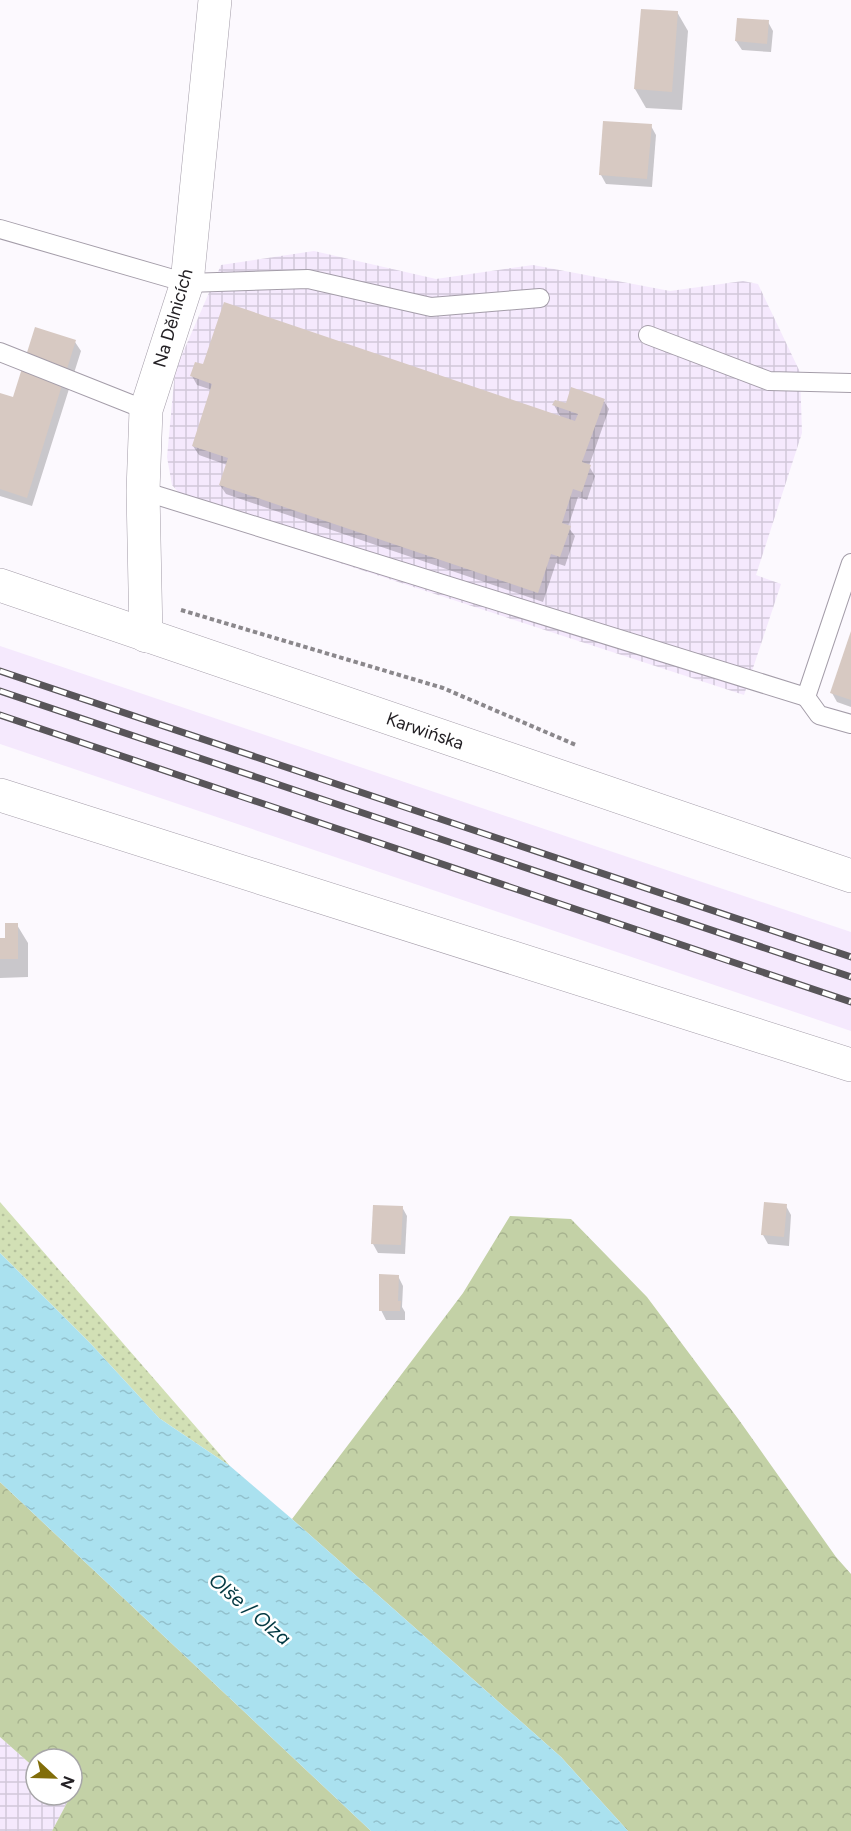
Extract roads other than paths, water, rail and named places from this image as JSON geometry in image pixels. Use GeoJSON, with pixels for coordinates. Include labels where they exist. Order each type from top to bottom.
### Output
{"type":"FeatureCollection","features":[{"type":"Feature","properties":{"kind":"street","name":"Na Dělnicích"},"geometry":{"type":"LineString","coordinates":[[146,636],[143,490],[146,410],[187,283],[215,0]]}},
{"type":"Feature","properties":{"kind":"street","name":"Karwińska"},"geometry":{"type":"LineString","coordinates":[[0,585],[851,876]]}},
{"type":"Feature","properties":{"kind":"street"},"geometry":{"type":"LineString","coordinates":[[0,795],[851,1065]]}},
{"type":"Feature","properties":{"kind":"lane"},"geometry":{"type":"LineString","coordinates":[[0,229],[187,283],[308,279],[432,307],[540,298]]}},
{"type":"Feature","properties":{"kind":"lane"},"geometry":{"type":"LineString","coordinates":[[648,335],[769,381],[851,383]]}},
{"type":"Feature","properties":{"kind":"lane"},"geometry":{"type":"LineString","coordinates":[[0,352],[146,410]]}},
{"type":"Feature","properties":{"kind":"lane"},"geometry":{"type":"LineString","coordinates":[[143,490],[806,697],[819,715],[851,724]]}},
{"type":"Feature","properties":{"kind":"lane"},"geometry":{"type":"LineString","coordinates":[[806,697],[851,563]]}},
{"type":"Feature","properties":{"kind":"water","name":"Olše / Olza"},"geometry":{"type":"Polygon","coordinates":[[[0,1253],[91,1344],[159,1418],[230,1466],[292,1519],[561,1757],[628,1831],[371,1831],[0,1482],[0,1253]]]}},
{"type":"Feature","properties":{"kind":"railway"},"geometry":{"type":"LineString","coordinates":[[0,671],[851,957]]}},
{"type":"Feature","properties":{"kind":"railway"},"geometry":{"type":"LineString","coordinates":[[0,691],[851,977]]}},
{"type":"Feature","properties":{"kind":"railway"},"geometry":{"type":"LineString","coordinates":[[0,715],[851,1002]]}}]}
